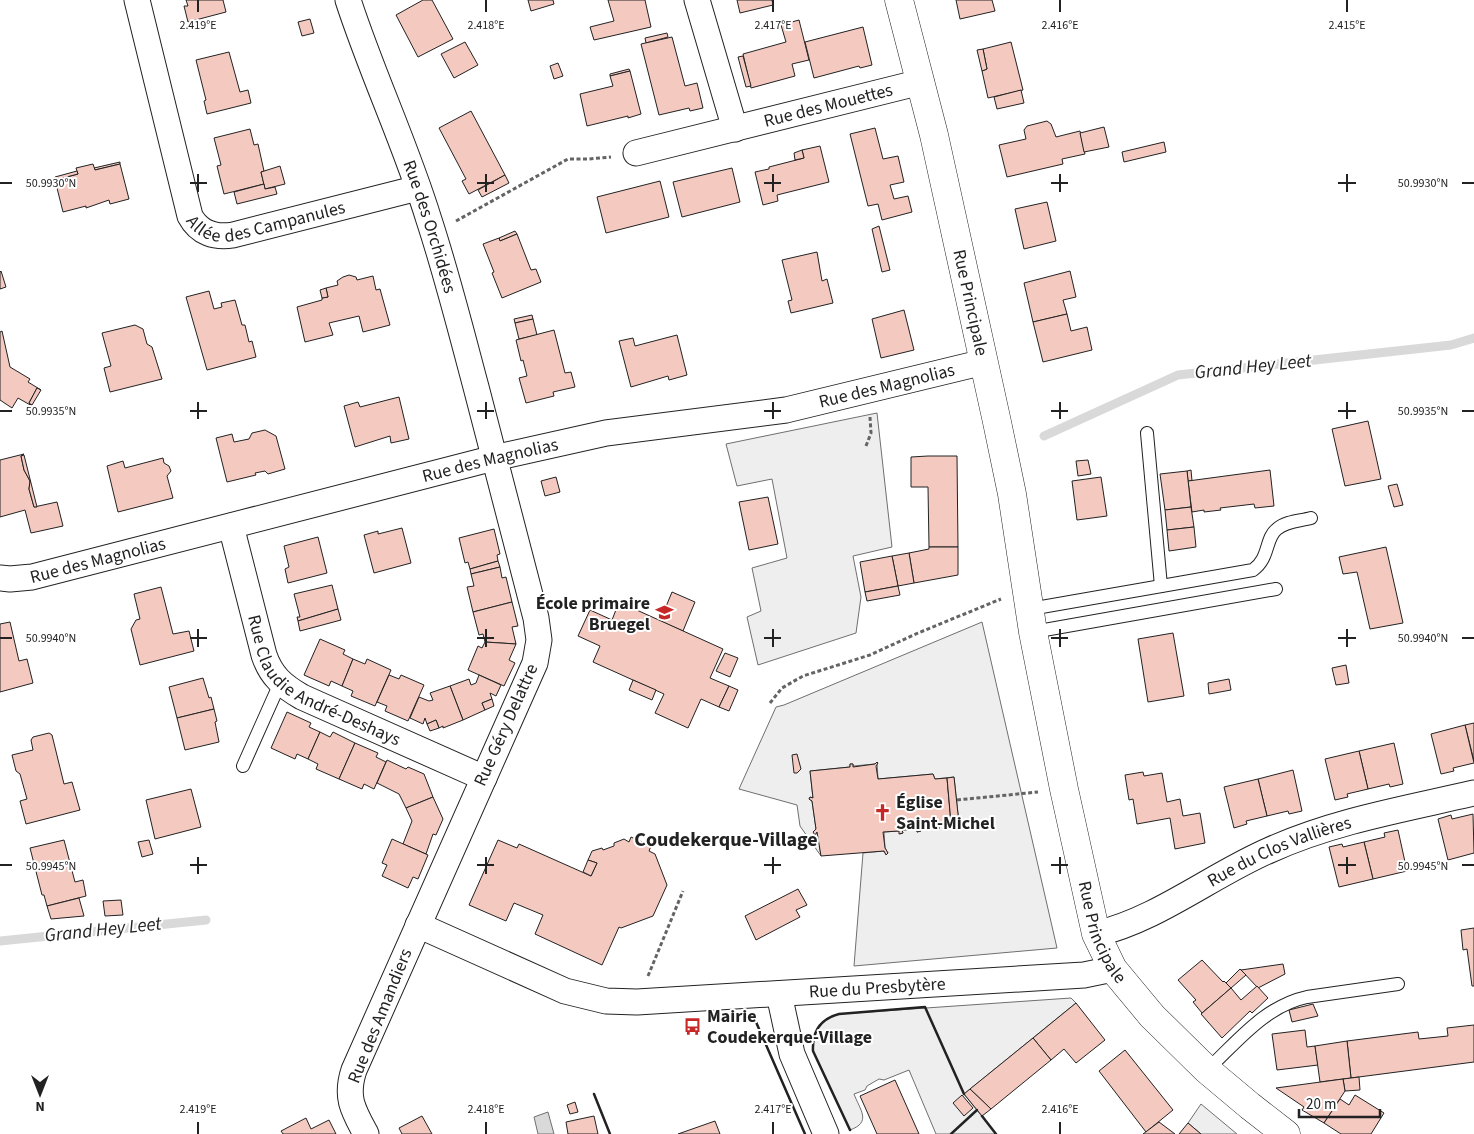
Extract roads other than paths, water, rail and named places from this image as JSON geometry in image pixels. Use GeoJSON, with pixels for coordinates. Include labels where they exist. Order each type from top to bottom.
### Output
{"type":"FeatureCollection","features":[{"type":"Feature","properties":{"kind":"street","name":"Allée des Campanules"},"geometry":{"type":"LineString","coordinates":[[137,0],[190,216],[199,228],[214,236],[233,235],[418,188]]}},
{"type":"Feature","properties":{"kind":"street","name":"Rue des Orchidées"},"geometry":{"type":"LineString","coordinates":[[348,0],[433,233],[459,322],[494,458]]}},
{"type":"Feature","properties":{"kind":"street"},"geometry":{"type":"LineString","coordinates":[[697,0],[735,129]]}},
{"type":"Feature","properties":{"kind":"street","name":"Rue Principale"},"geometry":{"type":"LineString","coordinates":[[899,0],[934,135],[1012,494],[1030,610],[1064,790],[1096,934],[1113,969],[1158,1022],[1207,1070],[1286,1134]]}},
{"type":"Feature","properties":{"kind":"street","name":"Rue des Mouettes"},"geometry":{"type":"LineString","coordinates":[[636,154],[920,82]]}},
{"type":"Feature","properties":{"kind":"street","name":"Rue des Magnolias"},"geometry":{"type":"LineString","coordinates":[[0,578],[32,577],[494,458],[606,433],[786,410],[984,362]]}},
{"type":"Feature","properties":{"kind":"street","name":"Rue Géry Delattre"},"geometry":{"type":"LineString","coordinates":[[418,926],[535,662],[539,640],[536,618],[494,458]]}},
{"type":"Feature","properties":{"kind":"street","name":"Rue Claudie André-Deshays"},"geometry":{"type":"LineString","coordinates":[[231,526],[264,655],[268,667],[280,682],[302,697],[484,778]]}},
{"type":"Feature","properties":{"kind":"street","name":"Rue du Clos Vallières"},"geometry":{"type":"LineString","coordinates":[[1096,934],[1115,930],[1140,920],[1249,860],[1293,840],[1335,826],[1474,793]]}},
{"type":"Feature","properties":{"kind":"street","name":"Rue du Presbytère"},"geometry":{"type":"LineString","coordinates":[[418,926],[559,989],[606,1001],[637,1002],[1084,975],[1113,969]]}},
{"type":"Feature","properties":{"kind":"street","name":"Rue des Amandiers"},"geometry":{"type":"LineString","coordinates":[[366,1134],[353,1110],[350,1091],[351,1080],[418,926]]}},
{"type":"Feature","properties":{"kind":"street"},"geometry":{"type":"LineString","coordinates":[[779,994],[794,1060],[826,1134]]}},
{"type":"Feature","properties":{"kind":"lane"},"geometry":{"type":"LineString","coordinates":[[1147,433],[1161,586]]}},
{"type":"Feature","properties":{"kind":"lane"},"geometry":{"type":"LineString","coordinates":[[1030,610],[1253,570],[1262,562],[1273,532],[1277,528],[1288,523],[1311,518]]}},
{"type":"Feature","properties":{"kind":"lane"},"geometry":{"type":"LineString","coordinates":[[1030,610],[1276,589]]}},
{"type":"Feature","properties":{"kind":"lane"},"geometry":{"type":"LineString","coordinates":[[243,766],[280,682]]}},
{"type":"Feature","properties":{"kind":"lane"},"geometry":{"type":"LineString","coordinates":[[1207,1070],[1260,1020],[1293,1000],[1398,984]]}},
{"type":"Feature","properties":{"kind":"waterway","name":"Grand Hey Leet"},"geometry":{"type":"LineString","coordinates":[[1044,436],[1178,375],[1451,345],[1474,338]]}},
{"type":"Feature","properties":{"kind":"waterway","name":"Grand Hey Leet"},"geometry":{"type":"LineString","coordinates":[[0,941],[206,920]]}},
{"type":"Feature","properties":{"kind":"place","name":"École primaire Bruegel"},"geometry":{"type":"Point","coordinates":[664,613]}},
{"type":"Feature","properties":{"kind":"place","name":"Église Saint-Michel"},"geometry":{"type":"Point","coordinates":[882,812]}},
{"type":"Feature","properties":{"kind":"place","name":"Mairie Coudekerque-Village"},"geometry":{"type":"Point","coordinates":[693,1026]}},
{"type":"Feature","properties":{"kind":"district","name":"Coudekerque-Village"},"geometry":{"type":"Point","coordinates":[726,840]}}]}
